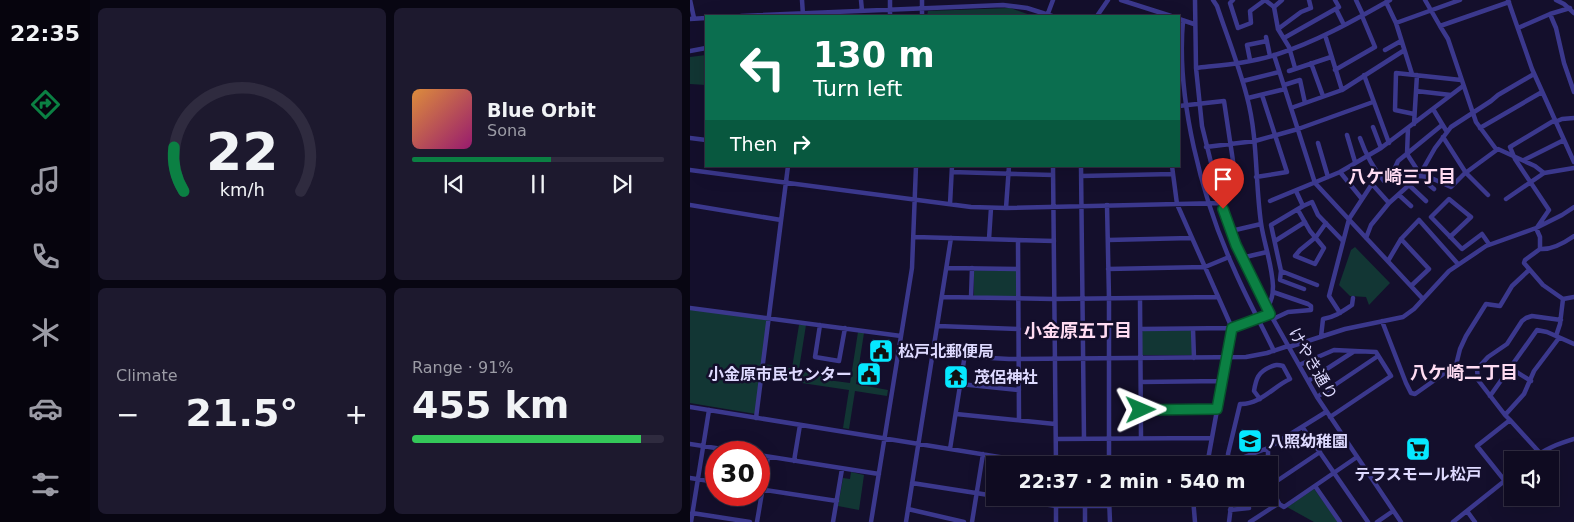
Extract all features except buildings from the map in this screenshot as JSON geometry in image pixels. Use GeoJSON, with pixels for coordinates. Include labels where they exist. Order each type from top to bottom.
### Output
{"type":"FeatureCollection","features":[{"type":"Feature","properties":{"kind":"street"},"geometry":{"type":"LineString","coordinates":[[690,0],[692,19],[705,18]]}},
{"type":"Feature","properties":{"kind":"street"},"geometry":{"type":"LineString","coordinates":[[802,0],[803,15],[1015,6],[1046,15]]}},
{"type":"Feature","properties":{"kind":"street"},"geometry":{"type":"LineString","coordinates":[[861,0],[862,11]]}},
{"type":"Feature","properties":{"kind":"street"},"geometry":{"type":"LineString","coordinates":[[890,0],[890,15]]}},
{"type":"Feature","properties":{"kind":"street"},"geometry":{"type":"LineString","coordinates":[[922,0],[922,15]]}},
{"type":"Feature","properties":{"kind":"street"},"geometry":{"type":"LineString","coordinates":[[957,0],[957,7]]}},
{"type":"Feature","properties":{"kind":"street"},"geometry":{"type":"LineString","coordinates":[[1049,15],[1053,0]]}},
{"type":"Feature","properties":{"kind":"street"},"geometry":{"type":"LineString","coordinates":[[1097,15],[1108,0]]}},
{"type":"Feature","properties":{"kind":"street"},"geometry":{"type":"LineString","coordinates":[[1120,0],[1157,14]]}},
{"type":"Feature","properties":{"kind":"street","name":"けやき通り"},"geometry":{"type":"LineString","coordinates":[[1195,0],[1196,68],[1199,104],[1206,147],[1221,203],[1241,258],[1271,317],[1326,412],[1401,522]]}},
{"type":"Feature","properties":{"kind":"street"},"geometry":{"type":"LineString","coordinates":[[1213,0],[1217,6],[1248,98],[1255,142],[1256,177],[1261,224],[1272,274],[1273,292],[1270,304],[1266,307]]}},
{"type":"Feature","properties":{"kind":"street"},"geometry":{"type":"LineString","coordinates":[[1233,0],[1230,3],[1238,28],[1252,23],[1250,10],[1265,0],[1274,7],[1278,29],[1290,50],[1295,68]]}},
{"type":"Feature","properties":{"kind":"street"},"geometry":{"type":"LineString","coordinates":[[1274,7],[1282,0]]}},
{"type":"Feature","properties":{"kind":"street"},"geometry":{"type":"LineString","coordinates":[[1278,29],[1301,12],[1310,8],[1309,0]]}},
{"type":"Feature","properties":{"kind":"street"},"geometry":{"type":"LineString","coordinates":[[1335,0],[1338,7],[1336,9],[1344,25]]}},
{"type":"Feature","properties":{"kind":"street"},"geometry":{"type":"LineString","coordinates":[[1335,70],[1376,47],[1356,0]]}},
{"type":"Feature","properties":{"kind":"street"},"geometry":{"type":"LineString","coordinates":[[1376,0],[1379,6]]}},
{"type":"Feature","properties":{"kind":"street"},"geometry":{"type":"LineString","coordinates":[[1425,0],[1448,39],[1463,86],[1480,128],[1496,149],[1524,160],[1544,173]]}},
{"type":"Feature","properties":{"kind":"street"},"geometry":{"type":"LineString","coordinates":[[1396,23],[1460,0]]}},
{"type":"Feature","properties":{"kind":"street"},"geometry":{"type":"LineString","coordinates":[[1492,0],[1494,7]]}},
{"type":"Feature","properties":{"kind":"street"},"geometry":{"type":"LineString","coordinates":[[1556,0],[1570,8],[1574,13]]}},
{"type":"Feature","properties":{"kind":"street"},"geometry":{"type":"LineString","coordinates":[[1196,68],[1237,63],[1272,56],[1290,50],[1325,36],[1388,1],[1403,51],[1414,75],[1416,91],[1414,124]]}},
{"type":"Feature","properties":{"kind":"street"},"geometry":{"type":"LineString","coordinates":[[1440,26],[1508,1],[1534,74],[1574,162]]}},
{"type":"Feature","properties":{"kind":"street"},"geometry":{"type":"LineString","coordinates":[[1518,28],[1550,14],[1570,8]]}},
{"type":"Feature","properties":{"kind":"street"},"geometry":{"type":"LineString","coordinates":[[1284,38],[1336,9]]}},
{"type":"Feature","properties":{"kind":"street"},"geometry":{"type":"LineString","coordinates":[[1550,14],[1556,28],[1574,92]]}},
{"type":"Feature","properties":{"kind":"street"},"geometry":{"type":"LineString","coordinates":[[1194,24],[1181,20],[1185,88],[1195,148],[1209,203],[1229,257],[1274,351]]}},
{"type":"Feature","properties":{"kind":"street"},"geometry":{"type":"LineString","coordinates":[[1325,36],[1342,90]]}},
{"type":"Feature","properties":{"kind":"street"},"geometry":{"type":"LineString","coordinates":[[1250,60],[1247,46],[1266,39],[1279,72],[1315,183],[1423,299]]}},
{"type":"Feature","properties":{"kind":"street"},"geometry":{"type":"LineString","coordinates":[[1385,50],[1401,41]]}},
{"type":"Feature","properties":{"kind":"street"},"geometry":{"type":"LineString","coordinates":[[690,51],[705,48]]}},
{"type":"Feature","properties":{"kind":"street"},"geometry":{"type":"LineString","coordinates":[[1291,108],[1342,90],[1403,51]]}},
{"type":"Feature","properties":{"kind":"street"},"geometry":{"type":"LineString","coordinates":[[1289,71],[1331,57]]}},
{"type":"Feature","properties":{"kind":"street"},"geometry":{"type":"LineString","coordinates":[[1311,63],[1323,96]]}},
{"type":"Feature","properties":{"kind":"street"},"geometry":{"type":"LineString","coordinates":[[1566,65],[1574,66]]}},
{"type":"Feature","properties":{"kind":"street"},"geometry":{"type":"LineString","coordinates":[[1242,81],[1279,72]]}},
{"type":"Feature","properties":{"kind":"street"},"geometry":{"type":"LineString","coordinates":[[1414,114],[1395,110],[1396,73],[1462,80]]}},
{"type":"Feature","properties":{"kind":"street"},"geometry":{"type":"LineString","coordinates":[[1366,238],[1371,225],[1389,203],[1420,175],[1435,148],[1451,127],[1498,95],[1534,74]]}},
{"type":"Feature","properties":{"kind":"street"},"geometry":{"type":"LineString","coordinates":[[1364,75],[1388,143]]}},
{"type":"Feature","properties":{"kind":"street"},"geometry":{"type":"LineString","coordinates":[[1248,98],[1262,95],[1300,80],[1305,103]]}},
{"type":"Feature","properties":{"kind":"street"},"geometry":{"type":"LineString","coordinates":[[1270,201],[1340,172],[1381,148],[1463,86]]}},
{"type":"Feature","properties":{"kind":"street"},"geometry":{"type":"LineString","coordinates":[[1180,89],[1185,88]]}},
{"type":"Feature","properties":{"kind":"street"},"geometry":{"type":"LineString","coordinates":[[1416,91],[1451,95]]}},
{"type":"Feature","properties":{"kind":"street"},"geometry":{"type":"LineString","coordinates":[[1480,128],[1542,92]]}},
{"type":"Feature","properties":{"kind":"street"},"geometry":{"type":"LineString","coordinates":[[1256,177],[1287,172],[1262,95]]}},
{"type":"Feature","properties":{"kind":"street"},"geometry":{"type":"LineString","coordinates":[[1180,106],[1224,101],[1236,181],[1216,186]]}},
{"type":"Feature","properties":{"kind":"street"},"geometry":{"type":"LineString","coordinates":[[1206,147],[1255,142],[1373,102]]}},
{"type":"Feature","properties":{"kind":"street"},"geometry":{"type":"LineString","coordinates":[[1433,108],[1447,132]]}},
{"type":"Feature","properties":{"kind":"street"},"geometry":{"type":"LineString","coordinates":[[1540,249],[1540,237],[1537,227],[1548,210],[1515,159],[1510,147],[1555,121],[1574,118]]}},
{"type":"Feature","properties":{"kind":"street"},"geometry":{"type":"LineString","coordinates":[[1360,138],[1366,156],[1384,181],[1394,170],[1398,161],[1442,125]]}},
{"type":"Feature","properties":{"kind":"street"},"geometry":{"type":"LineString","coordinates":[[1373,127],[1381,148]]}},
{"type":"Feature","properties":{"kind":"street"},"geometry":{"type":"LineString","coordinates":[[1408,128],[1406,154],[1420,175],[1451,187],[1496,149]]}},
{"type":"Feature","properties":{"kind":"street"},"geometry":{"type":"LineString","coordinates":[[1347,135],[1355,162]]}},
{"type":"Feature","properties":{"kind":"street"},"geometry":{"type":"LineString","coordinates":[[1443,137],[1466,173],[1488,195]]}},
{"type":"Feature","properties":{"kind":"street"},"geometry":{"type":"LineString","coordinates":[[690,138],[705,140]]}},
{"type":"Feature","properties":{"kind":"street"},"geometry":{"type":"LineString","coordinates":[[1524,160],[1564,140]]}},
{"type":"Feature","properties":{"kind":"street"},"geometry":{"type":"LineString","coordinates":[[1318,143],[1328,177]]}},
{"type":"Feature","properties":{"kind":"street"},"geometry":{"type":"LineString","coordinates":[[756,418],[788,167]]}},
{"type":"Feature","properties":{"kind":"street"},"geometry":{"type":"LineString","coordinates":[[870,522],[912,268],[915,237],[916,167]]}},
{"type":"Feature","properties":{"kind":"street"},"geometry":{"type":"LineString","coordinates":[[1006,208],[1009,167]]}},
{"type":"Feature","properties":{"kind":"street"},"geometry":{"type":"LineString","coordinates":[[1053,167],[1056,456]]}},
{"type":"Feature","properties":{"kind":"street"},"geometry":{"type":"LineString","coordinates":[[1081,167],[1084,438]]}},
{"type":"Feature","properties":{"kind":"street"},"geometry":{"type":"LineString","coordinates":[[1172,167],[1177,204],[1232,328],[1209,456]]}},
{"type":"Feature","properties":{"kind":"street"},"geometry":{"type":"LineString","coordinates":[[1506,199],[1544,173],[1574,168]]}},
{"type":"Feature","properties":{"kind":"street"},"geometry":{"type":"LineString","coordinates":[[950,204],[952,169],[1009,174],[1053,175]]}},
{"type":"Feature","properties":{"kind":"street"},"geometry":{"type":"LineString","coordinates":[[690,170],[915,200],[991,208],[1221,203]]}},
{"type":"Feature","properties":{"kind":"street"},"geometry":{"type":"LineString","coordinates":[[1340,172],[1362,199]]}},
{"type":"Feature","properties":{"kind":"street"},"geometry":{"type":"LineString","coordinates":[[1081,176],[1173,174]]}},
{"type":"Feature","properties":{"kind":"street"},"geometry":{"type":"LineString","coordinates":[[1433,179],[1428,184],[1434,189]]}},
{"type":"Feature","properties":{"kind":"street"},"geometry":{"type":"LineString","coordinates":[[1340,313],[1329,296],[1349,219],[1372,184],[1389,203]]}},
{"type":"Feature","properties":{"kind":"street"},"geometry":{"type":"LineString","coordinates":[[1409,184],[1426,201]]}},
{"type":"Feature","properties":{"kind":"street"},"geometry":{"type":"LineString","coordinates":[[1296,191],[1303,206]]}},
{"type":"Feature","properties":{"kind":"street"},"geometry":{"type":"LineString","coordinates":[[1399,195],[1411,206]]}},
{"type":"Feature","properties":{"kind":"street"},"geometry":{"type":"LineString","coordinates":[[1450,237],[1471,217],[1449,199],[1431,217],[1450,237],[1462,249],[1482,234],[1489,244]]}},
{"type":"Feature","properties":{"kind":"street"},"geometry":{"type":"LineString","coordinates":[[1304,289],[1280,280],[1281,271],[1271,225],[1312,202],[1318,215],[1343,241]]}},
{"type":"Feature","properties":{"kind":"street"},"geometry":{"type":"LineString","coordinates":[[690,205],[781,220]]}},
{"type":"Feature","properties":{"kind":"street"},"geometry":{"type":"LineString","coordinates":[[1107,206],[1109,456]]}},
{"type":"Feature","properties":{"kind":"street"},"geometry":{"type":"LineString","coordinates":[[900,344],[991,358],[1141,359],[1246,357],[1274,351],[1345,329],[1403,317],[1414,309],[1449,271],[1489,244],[1537,227],[1574,207]]}},
{"type":"Feature","properties":{"kind":"street"},"geometry":{"type":"LineString","coordinates":[[989,240],[991,208]]}},
{"type":"Feature","properties":{"kind":"street"},"geometry":{"type":"LineString","coordinates":[[1298,210],[1310,231],[1316,237],[1324,248],[1315,264],[1295,256],[1316,237],[1326,223]]}},
{"type":"Feature","properties":{"kind":"street"},"geometry":{"type":"LineString","coordinates":[[1388,261],[1402,239],[1419,220],[1458,264]]}},
{"type":"Feature","properties":{"kind":"street"},"geometry":{"type":"LineString","coordinates":[[1264,239],[1274,239],[1305,222]]}},
{"type":"Feature","properties":{"kind":"street"},"geometry":{"type":"LineString","coordinates":[[1231,231],[1261,224]]}},
{"type":"Feature","properties":{"kind":"street"},"geometry":{"type":"LineString","coordinates":[[1574,236],[1560,244],[1540,249],[1525,260],[1524,263],[1543,285],[1563,299],[1574,297]]}},
{"type":"Feature","properties":{"kind":"street"},"geometry":{"type":"LineString","coordinates":[[915,237],[1054,241]]}},
{"type":"Feature","properties":{"kind":"street"},"geometry":{"type":"LineString","coordinates":[[906,522],[951,238]]}},
{"type":"Feature","properties":{"kind":"street"},"geometry":{"type":"LineString","coordinates":[[1108,240],[1192,238]]}},
{"type":"Feature","properties":{"kind":"street"},"geometry":{"type":"LineString","coordinates":[[1402,239],[1429,269],[1411,286]]}},
{"type":"Feature","properties":{"kind":"street"},"geometry":{"type":"LineString","coordinates":[[1018,240],[1019,420]]}},
{"type":"Feature","properties":{"kind":"street"},"geometry":{"type":"LineString","coordinates":[[1241,258],[1267,252]]}},
{"type":"Feature","properties":{"kind":"street"},"geometry":{"type":"LineString","coordinates":[[1108,269],[1205,268],[1229,257]]}},
{"type":"Feature","properties":{"kind":"street"},"geometry":{"type":"LineString","coordinates":[[947,268],[1018,269]]}},
{"type":"Feature","properties":{"kind":"street"},"geometry":{"type":"LineString","coordinates":[[971,297],[972,268]]}},
{"type":"Feature","properties":{"kind":"street"},"geometry":{"type":"LineString","coordinates":[[1382,321],[1406,383],[1411,393],[1414,394],[1456,365],[1466,336],[1486,304],[1500,306],[1512,286],[1529,270]]}},
{"type":"Feature","properties":{"kind":"street"},"geometry":{"type":"LineString","coordinates":[[1281,271],[1317,285]]}},
{"type":"Feature","properties":{"kind":"street"},"geometry":{"type":"LineString","coordinates":[[1140,329],[1232,328],[1283,313],[1311,310],[1308,304],[1273,292]]}},
{"type":"Feature","properties":{"kind":"street"},"geometry":{"type":"LineString","coordinates":[[943,297],[1082,299],[1218,297]]}},
{"type":"Feature","properties":{"kind":"street"},"geometry":{"type":"LineString","coordinates":[[1140,298],[1141,438]]}},
{"type":"Feature","properties":{"kind":"street"},"geometry":{"type":"LineString","coordinates":[[1321,336],[1323,319],[1332,318],[1352,305],[1354,298]]}},
{"type":"Feature","properties":{"kind":"street"},"geometry":{"type":"LineString","coordinates":[[1505,414],[1524,394],[1534,371],[1558,337],[1563,299]]}},
{"type":"Feature","properties":{"kind":"street"},"geometry":{"type":"LineString","coordinates":[[690,308],[901,336]]}},
{"type":"Feature","properties":{"kind":"street"},"geometry":{"type":"LineString","coordinates":[[1538,451],[1478,380],[1477,369],[1488,356],[1507,344],[1526,318],[1532,316],[1561,320]]}},
{"type":"Feature","properties":{"kind":"street"},"geometry":{"type":"LineString","coordinates":[[820,325],[815,357],[840,361],[845,328]]}},
{"type":"Feature","properties":{"kind":"street"},"geometry":{"type":"LineString","coordinates":[[938,326],[1019,329]]}},
{"type":"Feature","properties":{"kind":"street"},"geometry":{"type":"LineString","coordinates":[[1193,329],[1194,358]]}},
{"type":"Feature","properties":{"kind":"street"},"geometry":{"type":"LineString","coordinates":[[1490,396],[1537,330],[1574,344]]}},
{"type":"Feature","properties":{"kind":"street"},"geometry":{"type":"LineString","coordinates":[[1299,365],[1334,350],[1376,352],[1392,376],[1330,418]]}},
{"type":"Feature","properties":{"kind":"street"},"geometry":{"type":"LineString","coordinates":[[1308,381],[1355,351]]}},
{"type":"Feature","properties":{"kind":"street"},"geometry":{"type":"LineString","coordinates":[[950,449],[965,354]]}},
{"type":"Feature","properties":{"kind":"street"},"geometry":{"type":"LineString","coordinates":[[1317,397],[1378,356]]}},
{"type":"Feature","properties":{"kind":"street"},"geometry":{"type":"LineString","coordinates":[[1228,456],[1240,404],[1260,399],[1290,379],[1283,366],[1277,364],[1262,370],[1257,376],[1254,391],[1260,399]]}},
{"type":"Feature","properties":{"kind":"street"},"geometry":{"type":"LineString","coordinates":[[1510,368],[1531,381]]}},
{"type":"Feature","properties":{"kind":"street"},"geometry":{"type":"LineString","coordinates":[[1141,382],[1222,381]]}},
{"type":"Feature","properties":{"kind":"street"},"geometry":{"type":"LineString","coordinates":[[960,384],[1019,390]]}},
{"type":"Feature","properties":{"kind":"street"},"geometry":{"type":"LineString","coordinates":[[690,407],[995,456]]}},
{"type":"Feature","properties":{"kind":"street"},"geometry":{"type":"LineString","coordinates":[[1141,410],[1217,409]]}},
{"type":"Feature","properties":{"kind":"street"},"geometry":{"type":"LineString","coordinates":[[691,522],[709,410]]}},
{"type":"Feature","properties":{"kind":"street"},"geometry":{"type":"LineString","coordinates":[[1249,456],[1268,448],[1303,428],[1326,412]]}},
{"type":"Feature","properties":{"kind":"street"},"geometry":{"type":"LineString","coordinates":[[956,414],[1055,424]]}},
{"type":"Feature","properties":{"kind":"street"},"geometry":{"type":"LineString","coordinates":[[1504,481],[1477,446],[1510,420]]}},
{"type":"Feature","properties":{"kind":"street"},"geometry":{"type":"LineString","coordinates":[[794,461],[800,425]]}},
{"type":"Feature","properties":{"kind":"street"},"geometry":{"type":"LineString","coordinates":[[1303,428],[1368,522]]}},
{"type":"Feature","properties":{"kind":"street"},"geometry":{"type":"LineString","coordinates":[[1056,439],[1212,438]]}},
{"type":"Feature","properties":{"kind":"street"},"geometry":{"type":"LineString","coordinates":[[1544,451],[1557,444],[1574,439]]}},
{"type":"Feature","properties":{"kind":"street"},"geometry":{"type":"LineString","coordinates":[[690,444],[703,446]]}},
{"type":"Feature","properties":{"kind":"street"},"geometry":{"type":"LineString","coordinates":[[1268,448],[1268,456]]}},
{"type":"Feature","properties":{"kind":"street"},"geometry":{"type":"LineString","coordinates":[[1278,479],[1320,452]]}},
{"type":"Feature","properties":{"kind":"street"},"geometry":{"type":"LineString","coordinates":[[972,522],[983,454]]}},
{"type":"Feature","properties":{"kind":"street"},"geometry":{"type":"LineString","coordinates":[[770,457],[879,474]]}},
{"type":"Feature","properties":{"kind":"street"},"geometry":{"type":"LineString","coordinates":[[1250,522],[1279,503],[1284,507],[1357,458]]}},
{"type":"Feature","properties":{"kind":"street"},"geometry":{"type":"LineString","coordinates":[[833,522],[842,469]]}},
{"type":"Feature","properties":{"kind":"street"},"geometry":{"type":"LineString","coordinates":[[690,478],[705,480]]}},
{"type":"Feature","properties":{"kind":"street"},"geometry":{"type":"LineString","coordinates":[[912,483],[986,494]]}},
{"type":"Feature","properties":{"kind":"street"},"geometry":{"type":"LineString","coordinates":[[1454,522],[1504,483]]}},
{"type":"Feature","properties":{"kind":"street"},"geometry":{"type":"LineString","coordinates":[[1315,486],[1340,522]]}},
{"type":"Feature","properties":{"kind":"street"},"geometry":{"type":"LineString","coordinates":[[770,491],[837,502]]}},
{"type":"Feature","properties":{"kind":"street"},"geometry":{"type":"LineString","coordinates":[[758,522],[759,506]]}},
{"type":"Feature","properties":{"kind":"street"},"geometry":{"type":"LineString","coordinates":[[1056,506],[1056,522]]}},
{"type":"Feature","properties":{"kind":"street"},"geometry":{"type":"LineString","coordinates":[[1085,506],[1085,522]]}},
{"type":"Feature","properties":{"kind":"street"},"geometry":{"type":"LineString","coordinates":[[1109,506],[1110,522]]}},
{"type":"Feature","properties":{"kind":"street"},"geometry":{"type":"LineString","coordinates":[[1193,506],[1193,521]]}},
{"type":"Feature","properties":{"kind":"street"},"geometry":{"type":"LineString","coordinates":[[1229,522],[1231,506]]}},
{"type":"Feature","properties":{"kind":"street"},"geometry":{"type":"LineString","coordinates":[[1230,510],[1249,508]]}},
{"type":"Feature","properties":{"kind":"street"},"geometry":{"type":"LineString","coordinates":[[908,509],[964,522]]}},
{"type":"Feature","properties":{"kind":"street"},"geometry":{"type":"LineString","coordinates":[[1377,522],[1393,511]]}},
{"type":"Feature","properties":{"kind":"street"},"geometry":{"type":"LineString","coordinates":[[1466,511],[1475,522]]}},
{"type":"Feature","properties":{"kind":"street"},"geometry":{"type":"LineString","coordinates":[[692,513],[726,520],[750,522]]}},
{"type":"Feature","properties":{"kind":"green space"},"geometry":{"type":"Polygon","coordinates":[[[1010,8],[1030,15],[927,15],[928,11],[1010,8]]]}},
{"type":"Feature","properties":{"kind":"green space"},"geometry":{"type":"Polygon","coordinates":[[[705,55],[705,85],[690,84],[690,57],[705,55]]]}},
{"type":"Feature","properties":{"kind":"green space"},"geometry":{"type":"Polygon","coordinates":[[[1355,247],[1390,283],[1369,305],[1366,297],[1350,296],[1339,285],[1351,250],[1355,247]]]}},
{"type":"Feature","properties":{"kind":"green space"},"geometry":{"type":"Polygon","coordinates":[[[974,270],[1018,271],[1018,298],[974,298],[974,270]]]}},
{"type":"Feature","properties":{"kind":"green space"},"geometry":{"type":"Polygon","coordinates":[[[690,308],[769,318],[756,414],[690,403],[690,308]]]}},
{"type":"Feature","properties":{"kind":"green space"},"geometry":{"type":"Polygon","coordinates":[[[799,325],[806,325],[799,369],[792,368],[799,325]]]}},
{"type":"Feature","properties":{"kind":"green space"},"geometry":{"type":"Polygon","coordinates":[[[1190,330],[1192,332],[1192,355],[1142,355],[1143,331],[1190,330]]]}},
{"type":"Feature","properties":{"kind":"green space"},"geometry":{"type":"Polygon","coordinates":[[[858,332],[864,333],[856,384],[888,390],[887,396],[855,391],[849,429],[843,428],[849,390],[795,382],[797,370],[828,375],[827,380],[850,383],[858,332]]]}},
{"type":"Feature","properties":{"kind":"green space"},"geometry":{"type":"Polygon","coordinates":[[[764,364],[796,369],[794,381],[764,376],[764,364]]]}},
{"type":"Feature","properties":{"kind":"green space"},"geometry":{"type":"Polygon","coordinates":[[[851,472],[864,475],[859,510],[838,506],[843,478],[850,479],[851,472]]]}},
{"type":"Feature","properties":{"kind":"green space"},"geometry":{"type":"Polygon","coordinates":[[[1314,489],[1338,522],[1314,522],[1287,507],[1314,489]]]}},
{"type":"Feature","properties":{"kind":"place","name":"松戸北郵便局"},"geometry":{"type":"Point","coordinates":[881,351]}},
{"type":"Feature","properties":{"kind":"place","name":"小金原市民センター"},"geometry":{"type":"Point","coordinates":[869,374]}},
{"type":"Feature","properties":{"kind":"place","name":"茂侶神社"},"geometry":{"type":"Point","coordinates":[956,377]}},
{"type":"Feature","properties":{"kind":"place","name":"八照幼稚園"},"geometry":{"type":"Point","coordinates":[1250,441]}},
{"type":"Feature","properties":{"kind":"place","name":"テラスモール松戸"},"geometry":{"type":"Point","coordinates":[1418,449]}},
{"type":"Feature","properties":{"kind":"district","name":"八ケ崎三丁目"},"geometry":{"type":"Point","coordinates":[1402,176]}},
{"type":"Feature","properties":{"kind":"district","name":"小金原五丁目"},"geometry":{"type":"Point","coordinates":[1078,330]}},
{"type":"Feature","properties":{"kind":"district","name":"八ケ崎二丁目"},"geometry":{"type":"Point","coordinates":[1464,372]}},
{"type":"Feature","properties":{"kind":"route"},"geometry":{"type":"LineString","coordinates":[[1141,410],[1217,409],[1232,328],[1270,314],[1255,287],[1236,245],[1223,209]]}}]}
